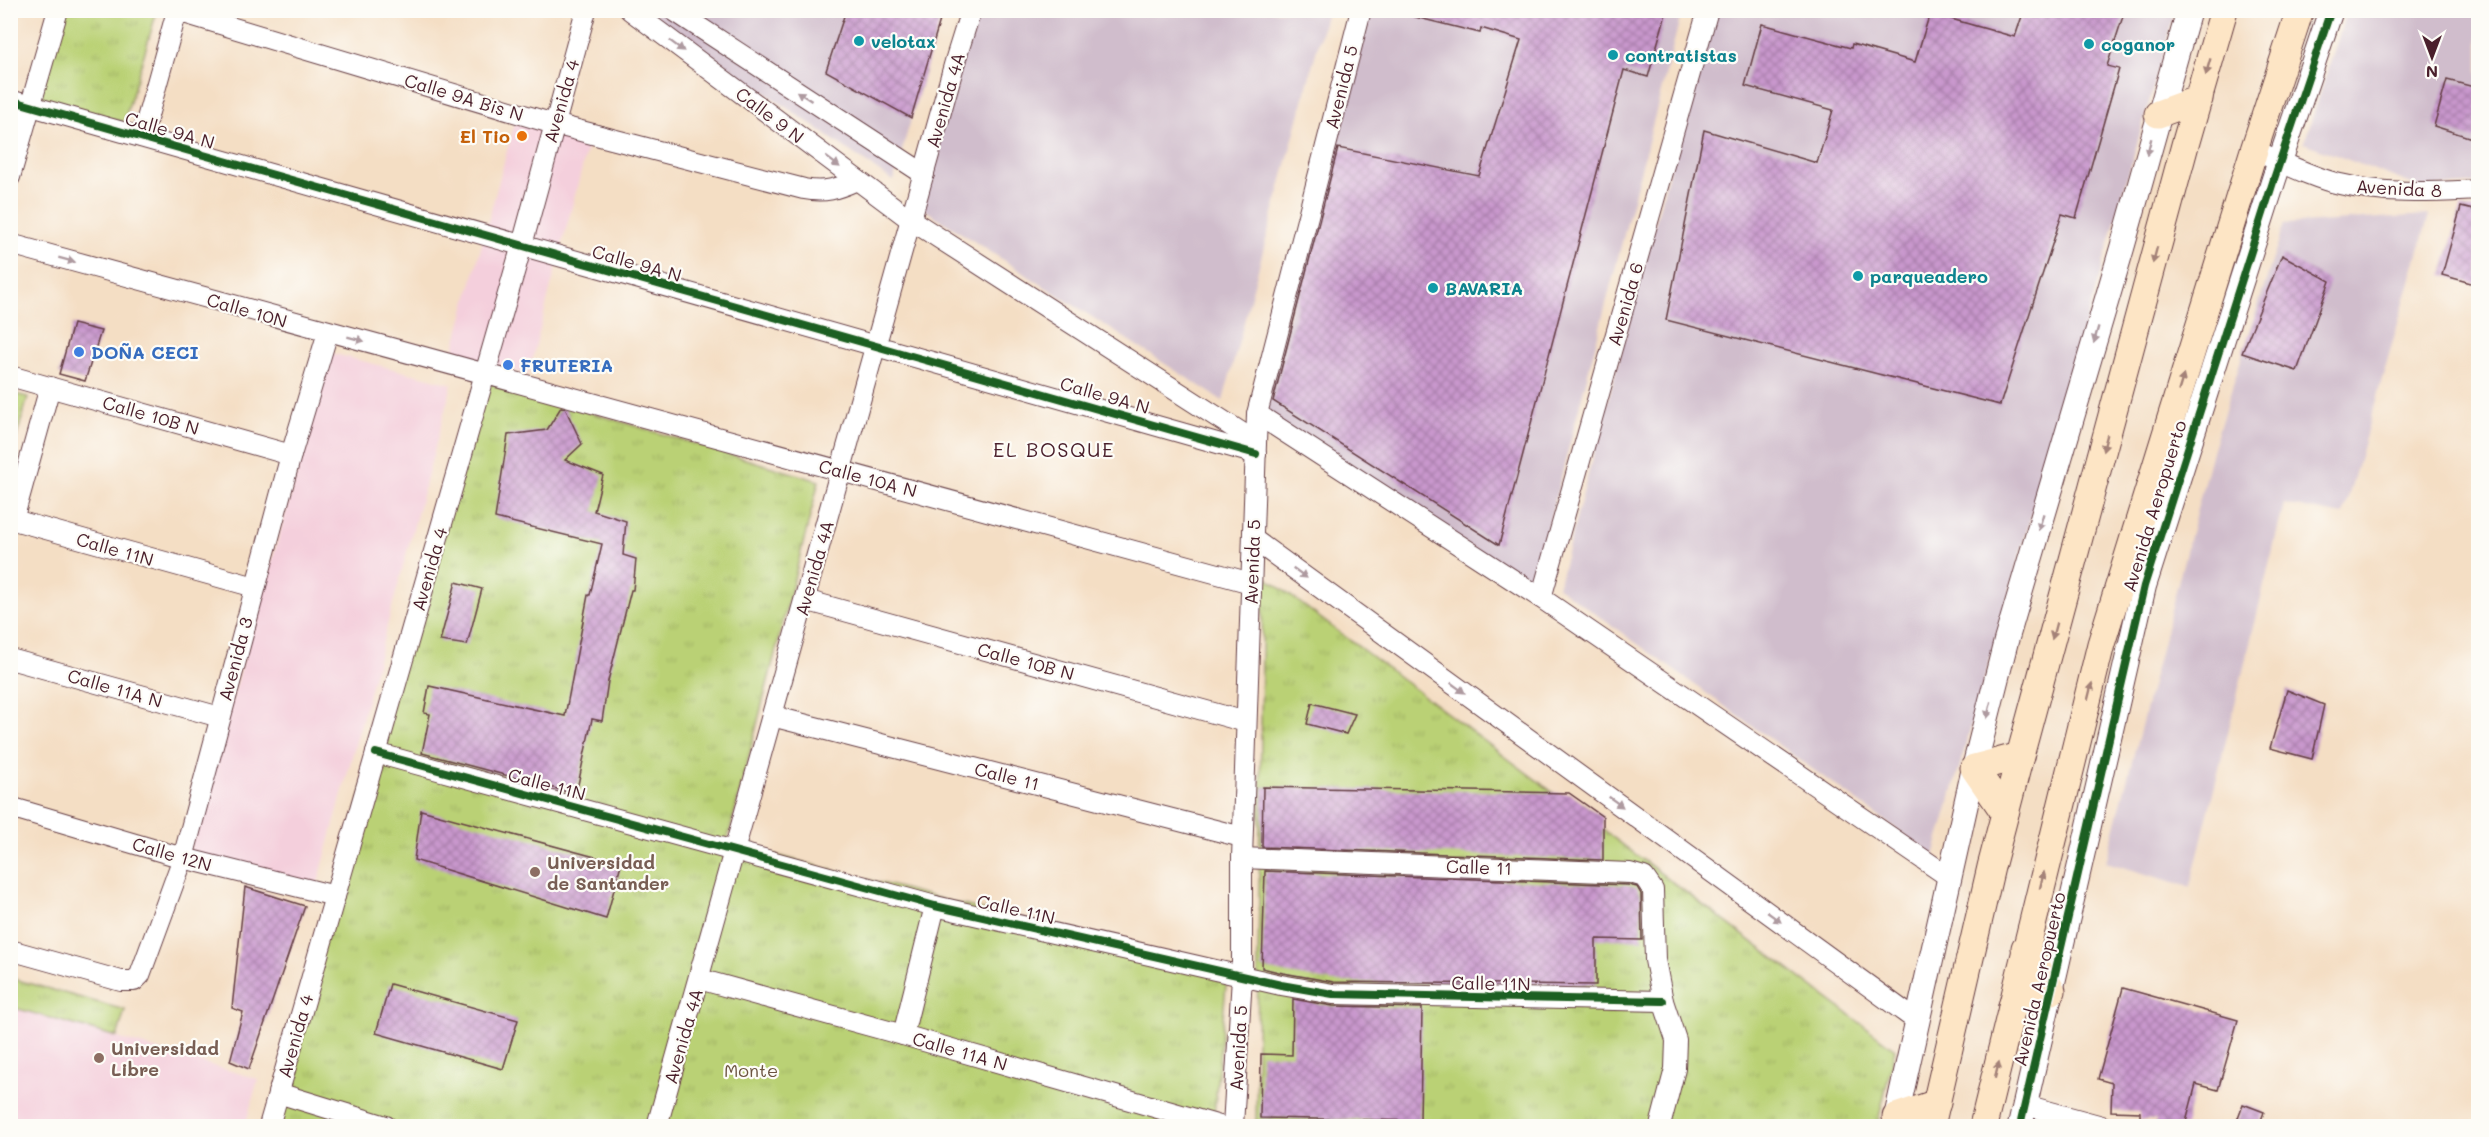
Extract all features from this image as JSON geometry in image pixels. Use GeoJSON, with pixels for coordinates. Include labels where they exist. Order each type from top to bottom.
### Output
{"type":"FeatureCollection","features":[{"type":"Feature","properties":{"kind":"main road"},"geometry":{"type":"LineString","coordinates":[[1899,1123],[1934,1115],[2005,813],[2224,10]]}},
{"type":"Feature","properties":{"kind":"main road","name":"Avenida Aeropuerto"},"geometry":{"type":"LineString","coordinates":[[1983,1126],[2101,644],[2254,150],[2300,10]]}},
{"type":"Feature","properties":{"kind":"main road"},"geometry":{"type":"LineString","coordinates":[[2158,114],[2199,99]]}},
{"type":"Feature","properties":{"kind":"main road"},"geometry":{"type":"LineString","coordinates":[[2005,813],[1974,768],[2020,756]]}},
{"type":"Feature","properties":{"kind":"main road"},"geometry":{"type":"LineString","coordinates":[[2012,1006],[2052,991],[2025,948]]}},
{"type":"Feature","properties":{"kind":"street"},"geometry":{"type":"LineString","coordinates":[[10,177],[58,10]]}},
{"type":"Feature","properties":{"kind":"street"},"geometry":{"type":"LineString","coordinates":[[142,137],[177,10]]}},
{"type":"Feature","properties":{"kind":"street","name":"Calle 9A Bis N"},"geometry":{"type":"LineString","coordinates":[[177,10],[554,124],[812,191],[833,191],[857,180]]}},
{"type":"Feature","properties":{"kind":"street","name":"Avenida 4"},"geometry":{"type":"LineString","coordinates":[[269,1126],[522,245],[586,10]]}},
{"type":"Feature","properties":{"kind":"street","name":"Calle 9 N"},"geometry":{"type":"LineString","coordinates":[[630,10],[911,220],[1256,448]]}},
{"type":"Feature","properties":{"kind":"street","name":"Calle 9 N"},"geometry":{"type":"LineString","coordinates":[[673,10],[924,174]]}},
{"type":"Feature","properties":{"kind":"street","name":"Avenida 4A"},"geometry":{"type":"LineString","coordinates":[[657,1126],[971,10]]}},
{"type":"Feature","properties":{"kind":"street","name":"Avenida 5"},"geometry":{"type":"LineString","coordinates":[[1233,1126],[1242,976],[1242,837],[1257,414],[1361,10]]}},
{"type":"Feature","properties":{"kind":"street","name":"Avenida 6"},"geometry":{"type":"LineString","coordinates":[[1541,598],[1708,10]]}},
{"type":"Feature","properties":{"kind":"street"},"geometry":{"type":"LineString","coordinates":[[1899,1123],[1917,1021],[1974,768],[2006,641],[2188,10]]}},
{"type":"Feature","properties":{"kind":"street","name":"Avenida Aeropuerto"},"geometry":{"type":"LineString","coordinates":[[2022,1116],[2144,586],[2331,10]]}},
{"type":"Feature","properties":{"kind":"street","name":"Calle 9A N"},"geometry":{"type":"LineString","coordinates":[[10,100],[876,346],[1256,448]]}},
{"type":"Feature","properties":{"kind":"street","name":"Avenida 8"},"geometry":{"type":"LineString","coordinates":[[2254,150],[2337,184],[2371,190],[2411,192],[2478,190]]}},
{"type":"Feature","properties":{"kind":"street","name":"Calle 10N"},"geometry":{"type":"LineString","coordinates":[[10,244],[484,374]]}},
{"type":"Feature","properties":{"kind":"street","name":"Avenida 3"},"geometry":{"type":"LineString","coordinates":[[10,950],[121,981],[134,981],[145,965],[183,858],[291,455],[328,332]]}},
{"type":"Feature","properties":{"kind":"street","name":"Calle 10A N"},"geometry":{"type":"LineString","coordinates":[[484,374],[1251,583]]}},
{"type":"Feature","properties":{"kind":"street","name":"Calle 10B N"},"geometry":{"type":"LineString","coordinates":[[10,376],[291,455]]}},
{"type":"Feature","properties":{"kind":"street"},"geometry":{"type":"LineString","coordinates":[[12,520],[50,387]]}},
{"type":"Feature","properties":{"kind":"street"},"geometry":{"type":"LineString","coordinates":[[1257,414],[1541,598],[1950,877]]}},
{"type":"Feature","properties":{"kind":"street","name":"Calle 11N"},"geometry":{"type":"LineString","coordinates":[[12,520],[255,587]]}},
{"type":"Feature","properties":{"kind":"street"},"geometry":{"type":"LineString","coordinates":[[1253,539],[1917,1021]]}},
{"type":"Feature","properties":{"kind":"street","name":"Calle 10B N"},"geometry":{"type":"LineString","coordinates":[[805,600],[1246,722]]}},
{"type":"Feature","properties":{"kind":"street","name":"Calle 11A N"},"geometry":{"type":"LineString","coordinates":[[10,659],[220,717]]}},
{"type":"Feature","properties":{"kind":"street","name":"Calle 11"},"geometry":{"type":"LineString","coordinates":[[772,716],[1242,837]]}},
{"type":"Feature","properties":{"kind":"street","name":"Calle 11N"},"geometry":{"type":"LineString","coordinates":[[376,753],[935,906],[1242,976],[1333,994],[1663,1001]]}},
{"type":"Feature","properties":{"kind":"street","name":"Calle 12N"},"geometry":{"type":"LineString","coordinates":[[10,807],[183,858],[335,896]]}},
{"type":"Feature","properties":{"kind":"street","name":"Calle 11"},"geometry":{"type":"LineString","coordinates":[[1242,858],[1630,873],[1644,877],[1653,890],[1655,960],[1663,1001]]}},
{"type":"Feature","properties":{"kind":"street"},"geometry":{"type":"LineString","coordinates":[[903,1035],[935,906]]}},
{"type":"Feature","properties":{"kind":"street","name":"Calle 11A N"},"geometry":{"type":"LineString","coordinates":[[699,979],[1220,1126]]}},
{"type":"Feature","properties":{"kind":"street"},"geometry":{"type":"LineString","coordinates":[[1660,1126],[1676,1069],[1676,1040],[1663,1001]]}},
{"type":"Feature","properties":{"kind":"street"},"geometry":{"type":"LineString","coordinates":[[278,1093],[386,1126]]}},
{"type":"Feature","properties":{"kind":"street"},"geometry":{"type":"LineString","coordinates":[[2022,1116],[2102,1126]]}},
{"type":"Feature","properties":{"kind":"shaded area"},"geometry":{"type":"Polygon","coordinates":[[[647,11],[943,11],[893,181],[647,11]]]}},
{"type":"Feature","properties":{"kind":"shaded area"},"geometry":{"type":"Polygon","coordinates":[[[973,11],[1327,11],[1223,401],[916,204],[973,11]]]}},
{"type":"Feature","properties":{"kind":"shaded area","name":"BAVARIA"},"geometry":{"type":"Polygon","coordinates":[[[1369,11],[1682,11],[1533,585],[1261,420],[1369,11]]]}},
{"type":"Feature","properties":{"kind":"shaded area"},"geometry":{"type":"Polygon","coordinates":[[[1712,11],[2175,11],[1934,856],[1558,587],[1712,11]]]}},
{"type":"Feature","properties":{"kind":"shaded area"},"geometry":{"type":"Polygon","coordinates":[[[2347,11],[2478,11],[2478,183],[2422,188],[2304,143],[2347,11]]]}},
{"type":"Feature","properties":{"kind":"shaded area"},"geometry":{"type":"Polygon","coordinates":[[[515,121],[588,145],[528,375],[453,352],[515,121]]]}},
{"type":"Feature","properties":{"kind":"shaded area"},"geometry":{"type":"Polygon","coordinates":[[[2429,215],[2343,515],[2284,504],[2190,887],[2106,862],[2212,451],[2284,224],[2429,215]]]}},
{"type":"Feature","properties":{"kind":"shaded area"},"geometry":{"type":"Polygon","coordinates":[[[331,353],[452,384],[317,887],[189,852],[331,353]]]}},
{"type":"Feature","properties":{"kind":"shaded area","name":"Universidad Libre"},"geometry":{"type":"Polygon","coordinates":[[[11,1007],[258,1079],[245,1126],[11,1126],[11,1007]]]}},
{"type":"Feature","properties":{"kind":"green space"},"geometry":{"type":"Polygon","coordinates":[[[60,11],[157,11],[124,122],[33,102],[60,11]]]}},
{"type":"Feature","properties":{"kind":"green space","name":"Universidad de Santander"},"geometry":{"type":"Polygon","coordinates":[[[478,379],[819,481],[727,842],[1227,975],[1213,1126],[268,1126],[478,379]]]}},
{"type":"Feature","properties":{"kind":"green space"},"geometry":{"type":"Polygon","coordinates":[[[10,393],[28,397],[11,456],[10,393]]]}},
{"type":"Feature","properties":{"kind":"green space"},"geometry":{"type":"Polygon","coordinates":[[[1263,575],[1895,1049],[1877,1126],[1256,1126],[1263,575]]]}},
{"type":"Feature","properties":{"kind":"green space"},"geometry":{"type":"Polygon","coordinates":[[[10,978],[125,1010],[117,1037],[11,1007],[10,978]]]}},
{"type":"Feature","properties":{"kind":"building"},"geometry":{"type":"Polygon","coordinates":[[[846,10],[943,10],[911,118],[826,71],[846,10]]]}},
{"type":"Feature","properties":{"kind":"building","name":"BAVARIA"},"geometry":{"type":"Polygon","coordinates":[[[1416,10],[1667,10],[1648,77],[1624,70],[1499,545],[1273,401],[1338,148],[1479,176],[1521,40],[1481,28],[1480,33],[1415,17],[1416,10]]]}},
{"type":"Feature","properties":{"kind":"building"},"geometry":{"type":"Polygon","coordinates":[[[2024,10],[2125,10],[2107,66],[2119,69],[2076,218],[2062,214],[2000,405],[1666,320],[1704,130],[1817,163],[1833,110],[1745,86],[1762,24],[1851,48],[1852,44],[1915,62],[1930,13],[2015,37],[2024,10]]]}},
{"type":"Feature","properties":{"kind":"building"},"geometry":{"type":"Polygon","coordinates":[[[2447,80],[2478,88],[2478,140],[2434,126],[2447,80]]]}},
{"type":"Feature","properties":{"kind":"building"},"geometry":{"type":"Polygon","coordinates":[[[2461,207],[2478,211],[2478,285],[2442,275],[2461,207]]]}},
{"type":"Feature","properties":{"kind":"building"},"geometry":{"type":"Polygon","coordinates":[[[2282,255],[2330,281],[2297,371],[2242,353],[2282,255]]]}},
{"type":"Feature","properties":{"kind":"building","name":"DOÑA CECI"},"geometry":{"type":"Polygon","coordinates":[[[73,324],[101,331],[85,381],[59,374],[73,324]]]}},
{"type":"Feature","properties":{"kind":"building"},"geometry":{"type":"Polygon","coordinates":[[[561,407],[565,408],[582,444],[565,460],[603,475],[594,511],[626,521],[623,555],[636,559],[633,590],[631,590],[608,681],[602,721],[592,719],[576,794],[422,753],[430,714],[424,713],[429,686],[565,716],[588,595],[590,595],[602,544],[495,518],[508,435],[547,430],[561,407]]]}},
{"type":"Feature","properties":{"kind":"building"},"geometry":{"type":"Polygon","coordinates":[[[456,582],[482,589],[467,645],[440,641],[456,582]]]}},
{"type":"Feature","properties":{"kind":"building"},"geometry":{"type":"Polygon","coordinates":[[[2287,690],[2324,705],[2312,759],[2270,748],[2287,690]]]}},
{"type":"Feature","properties":{"kind":"building"},"geometry":{"type":"Polygon","coordinates":[[[1312,703],[1355,714],[1346,734],[1307,724],[1312,703]]]}},
{"type":"Feature","properties":{"kind":"building"},"geometry":{"type":"Polygon","coordinates":[[[1263,787],[1569,793],[1603,817],[1603,860],[1262,847],[1263,787]]]}},
{"type":"Feature","properties":{"kind":"building"},"geometry":{"type":"Polygon","coordinates":[[[421,810],[621,864],[606,919],[414,860],[421,810]]]}},
{"type":"Feature","properties":{"kind":"building"},"geometry":{"type":"Polygon","coordinates":[[[1265,871],[1628,885],[1637,887],[1641,894],[1642,940],[1596,939],[1596,985],[1334,982],[1283,973],[1262,968],[1265,871]]]}},
{"type":"Feature","properties":{"kind":"building"},"geometry":{"type":"Polygon","coordinates":[[[245,887],[305,906],[249,1069],[230,1061],[243,1012],[232,1008],[245,887]]]}},
{"type":"Feature","properties":{"kind":"building"},"geometry":{"type":"Polygon","coordinates":[[[390,984],[518,1020],[503,1069],[376,1033],[390,984]]]}},
{"type":"Feature","properties":{"kind":"building"},"geometry":{"type":"Polygon","coordinates":[[[2123,988],[2238,1020],[2218,1090],[2196,1084],[2185,1126],[2154,1126],[2156,1120],[2140,1120],[2140,1112],[2111,1111],[2112,1083],[2098,1079],[2123,988]]]}},
{"type":"Feature","properties":{"kind":"building"},"geometry":{"type":"Polygon","coordinates":[[[1293,999],[1333,1006],[1422,1008],[1420,1121],[1260,1118],[1261,1054],[1292,1055],[1293,999]]]}},
{"type":"Feature","properties":{"kind":"building"},"geometry":{"type":"Polygon","coordinates":[[[2243,1104],[2264,1112],[2259,1126],[2235,1126],[2243,1104]]]}},
{"type":"Feature","properties":{"kind":"cycle path"},"geometry":{"type":"LineString","coordinates":[[2020,1126],[2144,586],[2274,179],[2331,10]]}},
{"type":"Feature","properties":{"kind":"cycle path"},"geometry":{"type":"LineString","coordinates":[[10,100],[1256,454]]}},
{"type":"Feature","properties":{"kind":"cycle path"},"geometry":{"type":"LineString","coordinates":[[376,753],[935,906],[1281,985],[1333,994],[1663,1001]]}},
{"type":"Feature","properties":{"kind":"place","name":"velotax"},"geometry":{"type":"Point","coordinates":[859,41]}},
{"type":"Feature","properties":{"kind":"place","name":"coganor"},"geometry":{"type":"Point","coordinates":[2089,44]}},
{"type":"Feature","properties":{"kind":"place","name":"contratistas"},"geometry":{"type":"Point","coordinates":[1613,55]}},
{"type":"Feature","properties":{"kind":"place","name":"El Tio"},"geometry":{"type":"Point","coordinates":[522,136]}},
{"type":"Feature","properties":{"kind":"place","name":"parqueadero"},"geometry":{"type":"Point","coordinates":[1858,276]}},
{"type":"Feature","properties":{"kind":"place","name":"BAVARIA"},"geometry":{"type":"Point","coordinates":[1433,288]}},
{"type":"Feature","properties":{"kind":"place","name":"DOÑA CECI"},"geometry":{"type":"Point","coordinates":[79,352]}},
{"type":"Feature","properties":{"kind":"place","name":"FRUTERIA"},"geometry":{"type":"Point","coordinates":[508,365]}},
{"type":"Feature","properties":{"kind":"place","name":"Universidad de Santander"},"geometry":{"type":"Point","coordinates":[535,872]}},
{"type":"Feature","properties":{"kind":"place","name":"Universidad Libre"},"geometry":{"type":"Point","coordinates":[99,1058]}},
{"type":"Feature","properties":{"kind":"district","name":"EL BOSQUE"},"geometry":{"type":"Point","coordinates":[1054,449]}},
{"type":"Feature","properties":{"kind":"park label","name":"Monte"},"geometry":{"type":"Point","coordinates":[751,1070]}}]}
